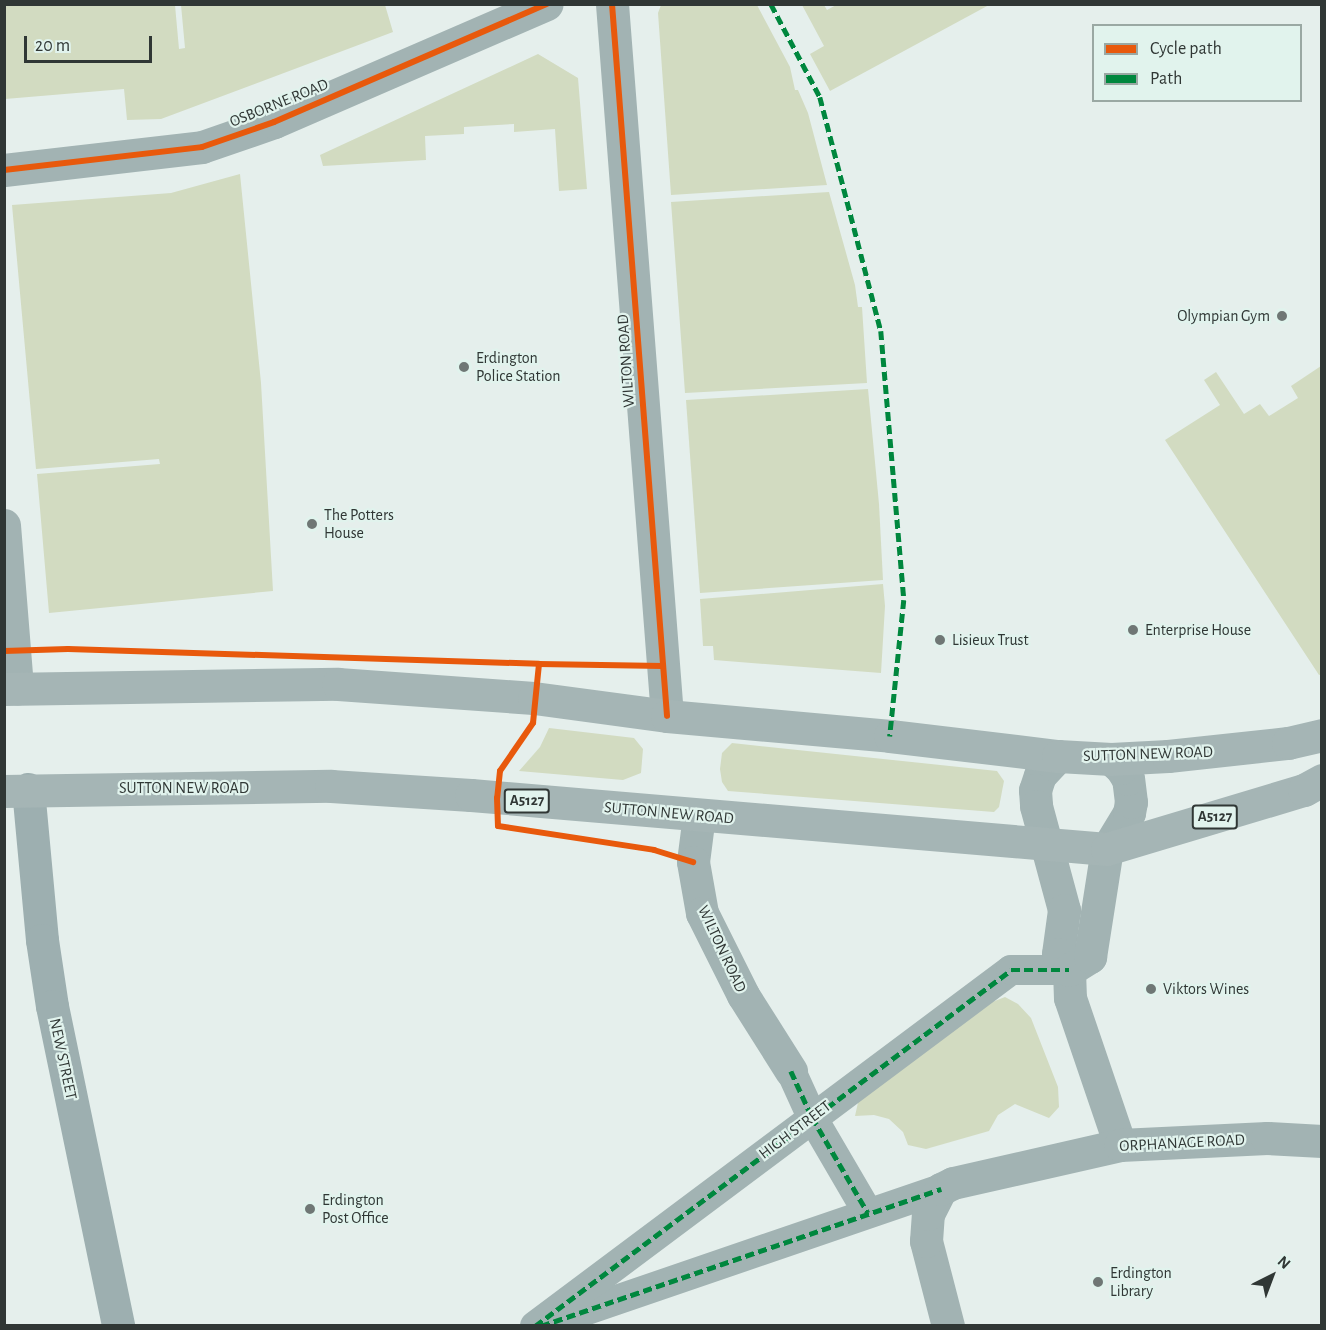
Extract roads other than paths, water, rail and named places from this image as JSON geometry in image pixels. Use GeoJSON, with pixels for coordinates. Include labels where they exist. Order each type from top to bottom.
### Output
{"type":"FeatureCollection","features":[{"type":"Feature","properties":{"kind":"main road","name":"SUTTON NEW ROAD"},"geometry":{"type":"LineString","coordinates":[[11,688],[338,684],[534,698],[667,716],[890,736],[1058,756],[1111,759],[1267,746],[1322,735]]}},
{"type":"Feature","properties":{"kind":"main road","name":"SUTTON NEW ROAD"},"geometry":{"type":"LineString","coordinates":[[16,790],[331,786],[1107,849],[1304,790],[1322,780]]}},
{"type":"Feature","properties":{"kind":"main road","name":"NEW STREET"},"geometry":{"type":"LineString","coordinates":[[16,790],[52,1006],[118,1326]]}},
{"type":"Feature","properties":{"kind":"street","name":"OSBORNE ROAD"},"geometry":{"type":"LineString","coordinates":[[4,171],[202,147],[274,122],[547,4]]}},
{"type":"Feature","properties":{"kind":"street","name":"WILTON ROAD"},"geometry":{"type":"LineString","coordinates":[[612,4],[667,716]]}},
{"type":"Feature","properties":{"kind":"street"},"geometry":{"type":"LineString","coordinates":[[4,525],[11,688]]}},
{"type":"Feature","properties":{"kind":"street"},"geometry":{"type":"LineString","coordinates":[[1058,756],[1040,776],[1035,790],[1036,806],[1064,910],[1058,954],[1069,970],[1070,998],[1120,1145]]}},
{"type":"Feature","properties":{"kind":"street"},"geometry":{"type":"LineString","coordinates":[[1069,970],[1090,957],[1107,849],[1129,813],[1131,802],[1128,779],[1111,759]]}},
{"type":"Feature","properties":{"kind":"street","name":"WILTON ROAD"},"geometry":{"type":"LineString","coordinates":[[699,815],[693,862],[702,913],[743,995],[791,1071]]}},
{"type":"Feature","properties":{"kind":"street","name":"HIGH STREET"},"geometry":{"type":"LineString","coordinates":[[535,1326],[1011,970],[1069,970]]}},
{"type":"Feature","properties":{"kind":"street"},"geometry":{"type":"LineString","coordinates":[[791,1071],[812,1118],[868,1213]]}},
{"type":"Feature","properties":{"kind":"street","name":"ORPHANAGE ROAD"},"geometry":{"type":"LineString","coordinates":[[940,1189],[953,1183],[1120,1145],[1267,1138],[1322,1141]]}},
{"type":"Feature","properties":{"kind":"street"},"geometry":{"type":"LineString","coordinates":[[541,1326],[940,1189]]}},
{"type":"Feature","properties":{"kind":"street"},"geometry":{"type":"LineString","coordinates":[[940,1189],[928,1214],[926,1241],[948,1326]]}},
{"type":"Feature","properties":{"kind":"place","name":"Olympian Gym"},"geometry":{"type":"Point","coordinates":[1282,316]}},
{"type":"Feature","properties":{"kind":"place","name":"Erdington Police Station"},"geometry":{"type":"Point","coordinates":[464,367]}},
{"type":"Feature","properties":{"kind":"place","name":"The Potters House"},"geometry":{"type":"Point","coordinates":[312,524]}},
{"type":"Feature","properties":{"kind":"place","name":"Enterprise House"},"geometry":{"type":"Point","coordinates":[1133,630]}},
{"type":"Feature","properties":{"kind":"place","name":"Lisieux Trust"},"geometry":{"type":"Point","coordinates":[940,640]}},
{"type":"Feature","properties":{"kind":"place","name":"Viktors Wines"},"geometry":{"type":"Point","coordinates":[1151,989]}},
{"type":"Feature","properties":{"kind":"place","name":"Erdington Post Office"},"geometry":{"type":"Point","coordinates":[310,1209]}},
{"type":"Feature","properties":{"kind":"place","name":"Erdington Library"},"geometry":{"type":"Point","coordinates":[1098,1282]}}]}
